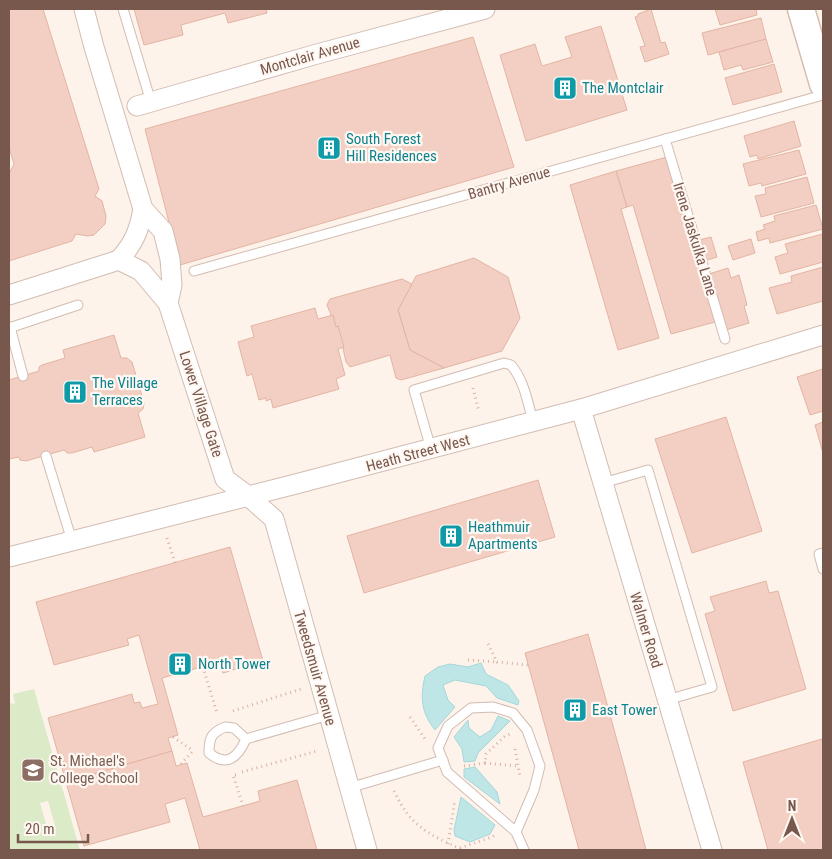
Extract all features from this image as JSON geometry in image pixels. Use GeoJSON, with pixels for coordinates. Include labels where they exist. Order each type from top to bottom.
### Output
{"type":"FeatureCollection","features":[{"type":"Feature","properties":{"kind":"street","name":"Lower Village Gate"},"geometry":{"type":"LineString","coordinates":[[84,9],[143,209],[163,231],[170,259],[172,285],[168,303]]}},
{"type":"Feature","properties":{"kind":"street","name":"Montclair Avenue"},"geometry":{"type":"LineString","coordinates":[[144,104],[317,54],[484,9]]}},
{"type":"Feature","properties":{"kind":"street"},"geometry":{"type":"LineString","coordinates":[[801,9],[823,84]]}},
{"type":"Feature","properties":{"kind":"street","name":"Lower Village Gate"},"geometry":{"type":"LineString","coordinates":[[143,209],[139,230],[128,250],[119,260],[141,271],[168,303],[225,479],[248,496]]}},
{"type":"Feature","properties":{"kind":"street"},"geometry":{"type":"LineString","coordinates":[[9,295],[119,260]]}},
{"type":"Feature","properties":{"kind":"street","name":"Heath Street West"},"geometry":{"type":"LineString","coordinates":[[9,556],[580,410],[823,335]]}},
{"type":"Feature","properties":{"kind":"street","name":"Walmer Road"},"geometry":{"type":"LineString","coordinates":[[580,410],[712,850]]}},
{"type":"Feature","properties":{"kind":"street","name":"Tweedsmuir Avenue"},"geometry":{"type":"LineString","coordinates":[[248,496],[274,519],[367,850]]}},
{"type":"Feature","properties":{"kind":"lane"},"geometry":{"type":"LineString","coordinates":[[123,9],[144,104]]}},
{"type":"Feature","properties":{"kind":"lane","name":"Bantry Avenue"},"geometry":{"type":"LineString","coordinates":[[194,271],[823,95]]}},
{"type":"Feature","properties":{"kind":"lane","name":"Irene Jaskulka Lane"},"geometry":{"type":"LineString","coordinates":[[665,139],[725,339]]}},
{"type":"Feature","properties":{"kind":"lane"},"geometry":{"type":"LineString","coordinates":[[23,376],[9,328],[78,305]]}},
{"type":"Feature","properties":{"kind":"lane"},"geometry":{"type":"LineString","coordinates":[[431,449],[414,390],[504,363],[511,364],[516,371],[527,399],[533,422]]}},
{"type":"Feature","properties":{"kind":"lane"},"geometry":{"type":"LineString","coordinates":[[46,456],[72,541]]}},
{"type":"Feature","properties":{"kind":"lane"},"geometry":{"type":"LineString","coordinates":[[603,483],[648,470],[672,551],[712,687],[667,700]]}},
{"type":"Feature","properties":{"kind":"lane"},"geometry":{"type":"LineString","coordinates":[[823,553],[819,554],[823,569]]}},
{"type":"Feature","properties":{"kind":"lane"},"geometry":{"type":"LineString","coordinates":[[516,832],[534,790],[540,766],[527,730],[513,713],[493,707],[471,708],[448,726],[438,748],[447,772],[516,832],[524,850]]}},
{"type":"Feature","properties":{"kind":"lane"},"geometry":{"type":"LineString","coordinates":[[246,739],[329,715]]}},
{"type":"Feature","properties":{"kind":"lane"},"geometry":{"type":"LineString","coordinates":[[349,788],[443,760]]}},
{"type":"Feature","properties":{"kind":"path"},"geometry":{"type":"LineString","coordinates":[[470,373],[479,412]]}},
{"type":"Feature","properties":{"kind":"path"},"geometry":{"type":"LineString","coordinates":[[164,530],[175,563]]}},
{"type":"Feature","properties":{"kind":"path"},"geometry":{"type":"LineString","coordinates":[[488,644],[496,662]]}},
{"type":"Feature","properties":{"kind":"path"},"geometry":{"type":"LineString","coordinates":[[468,660],[528,665]]}},
{"type":"Feature","properties":{"kind":"path"},"geometry":{"type":"LineString","coordinates":[[203,667],[217,713],[223,712]]}},
{"type":"Feature","properties":{"kind":"path"},"geometry":{"type":"LineString","coordinates":[[230,712],[301,689]]}},
{"type":"Feature","properties":{"kind":"path"},"geometry":{"type":"LineString","coordinates":[[410,716],[425,739],[438,748]]}},
{"type":"Feature","properties":{"kind":"path"},"geometry":{"type":"LineString","coordinates":[[485,763],[486,754],[504,737],[512,734],[521,787],[534,790]]}},
{"type":"Feature","properties":{"kind":"path"},"geometry":{"type":"LineString","coordinates":[[181,764],[192,751]]}},
{"type":"Feature","properties":{"kind":"path"},"geometry":{"type":"LineString","coordinates":[[243,806],[234,775],[319,751]]}},
{"type":"Feature","properties":{"kind":"path"},"geometry":{"type":"LineString","coordinates":[[447,772],[462,766],[485,763],[518,766]]}},
{"type":"Feature","properties":{"kind":"path"},"geometry":{"type":"LineString","coordinates":[[387,777],[401,807],[420,828],[448,844],[462,849],[492,837],[508,825]]}},
{"type":"Feature","properties":{"kind":"path"},"geometry":{"type":"LineString","coordinates":[[448,844],[458,781]]}},
{"type":"Feature","properties":{"kind":"green space","name":"St. Michael's College School"},"geometry":{"type":"Polygon","coordinates":[[[34,689],[80,850],[9,850],[9,703],[15,704],[13,694],[34,689]],[[48,801],[40,803],[48,831],[56,829],[48,801]]]}},
{"type":"Feature","properties":{"kind":"water"},"geometry":{"type":"Polygon","coordinates":[[[481,663],[486,674],[508,685],[519,701],[518,705],[497,698],[486,686],[455,680],[443,685],[448,700],[455,707],[435,730],[424,711],[422,691],[425,676],[438,667],[450,664],[468,667],[481,663]]]}},
{"type":"Feature","properties":{"kind":"water"},"geometry":{"type":"Polygon","coordinates":[[[498,716],[510,721],[478,753],[475,761],[464,762],[462,749],[454,737],[468,720],[469,728],[480,737],[491,730],[498,716]]]}},
{"type":"Feature","properties":{"kind":"water"},"geometry":{"type":"Polygon","coordinates":[[[475,767],[497,792],[500,804],[464,777],[464,769],[475,767]]]}},
{"type":"Feature","properties":{"kind":"water"},"geometry":{"type":"Polygon","coordinates":[[[461,797],[495,825],[490,834],[470,842],[455,836],[454,830],[461,797]]]}},
{"type":"Feature","properties":{"kind":"building"},"geometry":{"type":"Polygon","coordinates":[[[9,9],[43,9],[99,189],[95,196],[102,201],[106,216],[105,224],[94,235],[76,234],[72,241],[9,261],[9,174],[14,164],[9,147],[9,9]]]}},
{"type":"Feature","properties":{"kind":"building"},"geometry":{"type":"Polygon","coordinates":[[[134,9],[266,9],[267,13],[228,23],[225,13],[181,25],[183,35],[144,45],[134,9]]]}},
{"type":"Feature","properties":{"kind":"building"},"geometry":{"type":"Polygon","coordinates":[[[651,9],[661,43],[665,42],[669,54],[645,62],[640,47],[645,46],[635,17],[651,9]]]}},
{"type":"Feature","properties":{"kind":"building"},"geometry":{"type":"Polygon","coordinates":[[[715,9],[756,9],[757,15],[720,25],[715,9]]]}},
{"type":"Feature","properties":{"kind":"building"},"geometry":{"type":"Polygon","coordinates":[[[761,18],[766,39],[708,55],[702,33],[761,18]]]}},
{"type":"Feature","properties":{"kind":"building","name":"The Montclair"},"geometry":{"type":"Polygon","coordinates":[[[601,26],[627,110],[526,141],[500,55],[535,44],[542,66],[572,57],[565,37],[601,26]]]}},
{"type":"Feature","properties":{"kind":"building","name":"South Forest Hill Residences"},"geometry":{"type":"Polygon","coordinates":[[[473,37],[514,167],[180,265],[145,129],[473,37]]]}},
{"type":"Feature","properties":{"kind":"building"},"geometry":{"type":"Polygon","coordinates":[[[766,39],[773,62],[743,70],[741,65],[724,70],[719,52],[766,39]]]}},
{"type":"Feature","properties":{"kind":"building"},"geometry":{"type":"Polygon","coordinates":[[[774,64],[782,92],[733,105],[725,78],[774,64]]]}},
{"type":"Feature","properties":{"kind":"building"},"geometry":{"type":"Polygon","coordinates":[[[794,121],[801,146],[758,159],[757,155],[750,157],[744,136],[794,121]]]}},
{"type":"Feature","properties":{"kind":"building"},"geometry":{"type":"Polygon","coordinates":[[[799,150],[806,174],[762,186],[761,183],[749,186],[743,164],[799,150]]]}},
{"type":"Feature","properties":{"kind":"building"},"geometry":{"type":"Polygon","coordinates":[[[667,157],[715,322],[671,334],[633,205],[627,207],[616,171],[667,157]]]}},
{"type":"Feature","properties":{"kind":"building"},"geometry":{"type":"Polygon","coordinates":[[[616,171],[627,207],[621,209],[659,338],[618,350],[570,185],[616,171]]]}},
{"type":"Feature","properties":{"kind":"building"},"geometry":{"type":"Polygon","coordinates":[[[807,177],[814,203],[761,217],[755,196],[766,194],[765,188],[807,177]]]}},
{"type":"Feature","properties":{"kind":"building"},"geometry":{"type":"Polygon","coordinates":[[[816,205],[823,229],[770,243],[769,238],[758,241],[756,232],[765,229],[763,225],[775,221],[774,216],[816,205]]]}},
{"type":"Feature","properties":{"kind":"building"},"geometry":{"type":"Polygon","coordinates":[[[823,234],[823,262],[780,274],[775,257],[788,253],[785,244],[823,234]]]}},
{"type":"Feature","properties":{"kind":"building"},"geometry":{"type":"Polygon","coordinates":[[[711,237],[717,257],[704,261],[699,240],[711,237]]]}},
{"type":"Feature","properties":{"kind":"building"},"geometry":{"type":"Polygon","coordinates":[[[751,239],[755,253],[733,260],[728,246],[751,239]]]}},
{"type":"Feature","properties":{"kind":"building"},"geometry":{"type":"Polygon","coordinates":[[[474,258],[508,277],[520,318],[502,351],[444,368],[410,350],[398,310],[416,276],[474,258]]]}},
{"type":"Feature","properties":{"kind":"building"},"geometry":{"type":"Polygon","coordinates":[[[823,267],[823,301],[777,314],[769,288],[792,282],[791,276],[823,267]]]}},
{"type":"Feature","properties":{"kind":"building"},"geometry":{"type":"Polygon","coordinates":[[[728,268],[731,278],[739,275],[747,305],[744,306],[749,323],[726,330],[709,274],[728,268]]]}},
{"type":"Feature","properties":{"kind":"building"},"geometry":{"type":"Polygon","coordinates":[[[402,279],[412,284],[398,310],[410,350],[444,368],[401,380],[396,378],[390,355],[350,367],[346,362],[338,326],[336,327],[327,305],[330,299],[402,279]]]}},
{"type":"Feature","properties":{"kind":"building"},"geometry":{"type":"Polygon","coordinates":[[[315,308],[318,319],[333,315],[336,327],[338,326],[344,347],[338,349],[345,375],[336,379],[339,389],[273,408],[271,399],[266,401],[266,398],[259,400],[252,374],[247,376],[238,342],[254,337],[251,326],[315,308]]]}},
{"type":"Feature","properties":{"kind":"building","name":"The Village Terraces"},"geometry":{"type":"Polygon","coordinates":[[[114,335],[121,358],[127,358],[132,362],[144,403],[143,409],[138,413],[145,437],[94,452],[92,447],[72,453],[67,453],[64,450],[26,461],[20,460],[19,457],[9,459],[9,380],[39,371],[39,367],[42,365],[65,358],[63,350],[114,335]]]}},
{"type":"Feature","properties":{"kind":"building"},"geometry":{"type":"Polygon","coordinates":[[[823,369],[823,411],[810,415],[797,377],[823,369]]]}},
{"type":"Feature","properties":{"kind":"building"},"geometry":{"type":"Polygon","coordinates":[[[726,417],[762,531],[692,553],[655,439],[726,417]]]}},
{"type":"Feature","properties":{"kind":"building"},"geometry":{"type":"Polygon","coordinates":[[[823,422],[823,453],[815,425],[823,422]]]}},
{"type":"Feature","properties":{"kind":"building","name":"Heathmuir Apartments"},"geometry":{"type":"Polygon","coordinates":[[[538,480],[555,537],[364,593],[347,536],[538,480]]]}},
{"type":"Feature","properties":{"kind":"building","name":"North Tower"},"geometry":{"type":"Polygon","coordinates":[[[230,547],[263,661],[223,673],[219,662],[162,678],[178,735],[168,738],[172,751],[66,782],[48,718],[132,694],[134,703],[140,702],[142,708],[158,704],[139,635],[127,639],[129,645],[54,665],[36,602],[230,547]]]}},
{"type":"Feature","properties":{"kind":"building"},"geometry":{"type":"Polygon","coordinates":[[[766,581],[769,593],[778,591],[806,689],[733,711],[705,614],[715,611],[710,597],[766,581]]]}},
{"type":"Feature","properties":{"kind":"building","name":"East Tower"},"geometry":{"type":"Polygon","coordinates":[[[588,634],[646,850],[579,850],[525,653],[588,634]]]}},
{"type":"Feature","properties":{"kind":"building"},"geometry":{"type":"Polygon","coordinates":[[[822,739],[823,850],[768,850],[743,762],[822,739]]]}},
{"type":"Feature","properties":{"kind":"building"},"geometry":{"type":"Polygon","coordinates":[[[172,751],[176,766],[187,763],[203,817],[260,801],[258,791],[297,780],[317,850],[200,850],[185,798],[165,804],[170,822],[84,846],[66,782],[172,751]]]}},
{"type":"Feature","properties":{"kind":"place","name":"The Montclair"},"geometry":{"type":"Point","coordinates":[565,88]}},
{"type":"Feature","properties":{"kind":"place","name":"South Forest Hill Residences"},"geometry":{"type":"Point","coordinates":[329,148]}},
{"type":"Feature","properties":{"kind":"place","name":"The Village Terraces"},"geometry":{"type":"Point","coordinates":[75,392]}},
{"type":"Feature","properties":{"kind":"place","name":"Heathmuir Apartments"},"geometry":{"type":"Point","coordinates":[451,536]}},
{"type":"Feature","properties":{"kind":"place","name":"North Tower"},"geometry":{"type":"Point","coordinates":[180,664]}},
{"type":"Feature","properties":{"kind":"place","name":"East Tower"},"geometry":{"type":"Point","coordinates":[575,710]}},
{"type":"Feature","properties":{"kind":"place","name":"St. Michael's College School"},"geometry":{"type":"Point","coordinates":[33,770]}}]}
